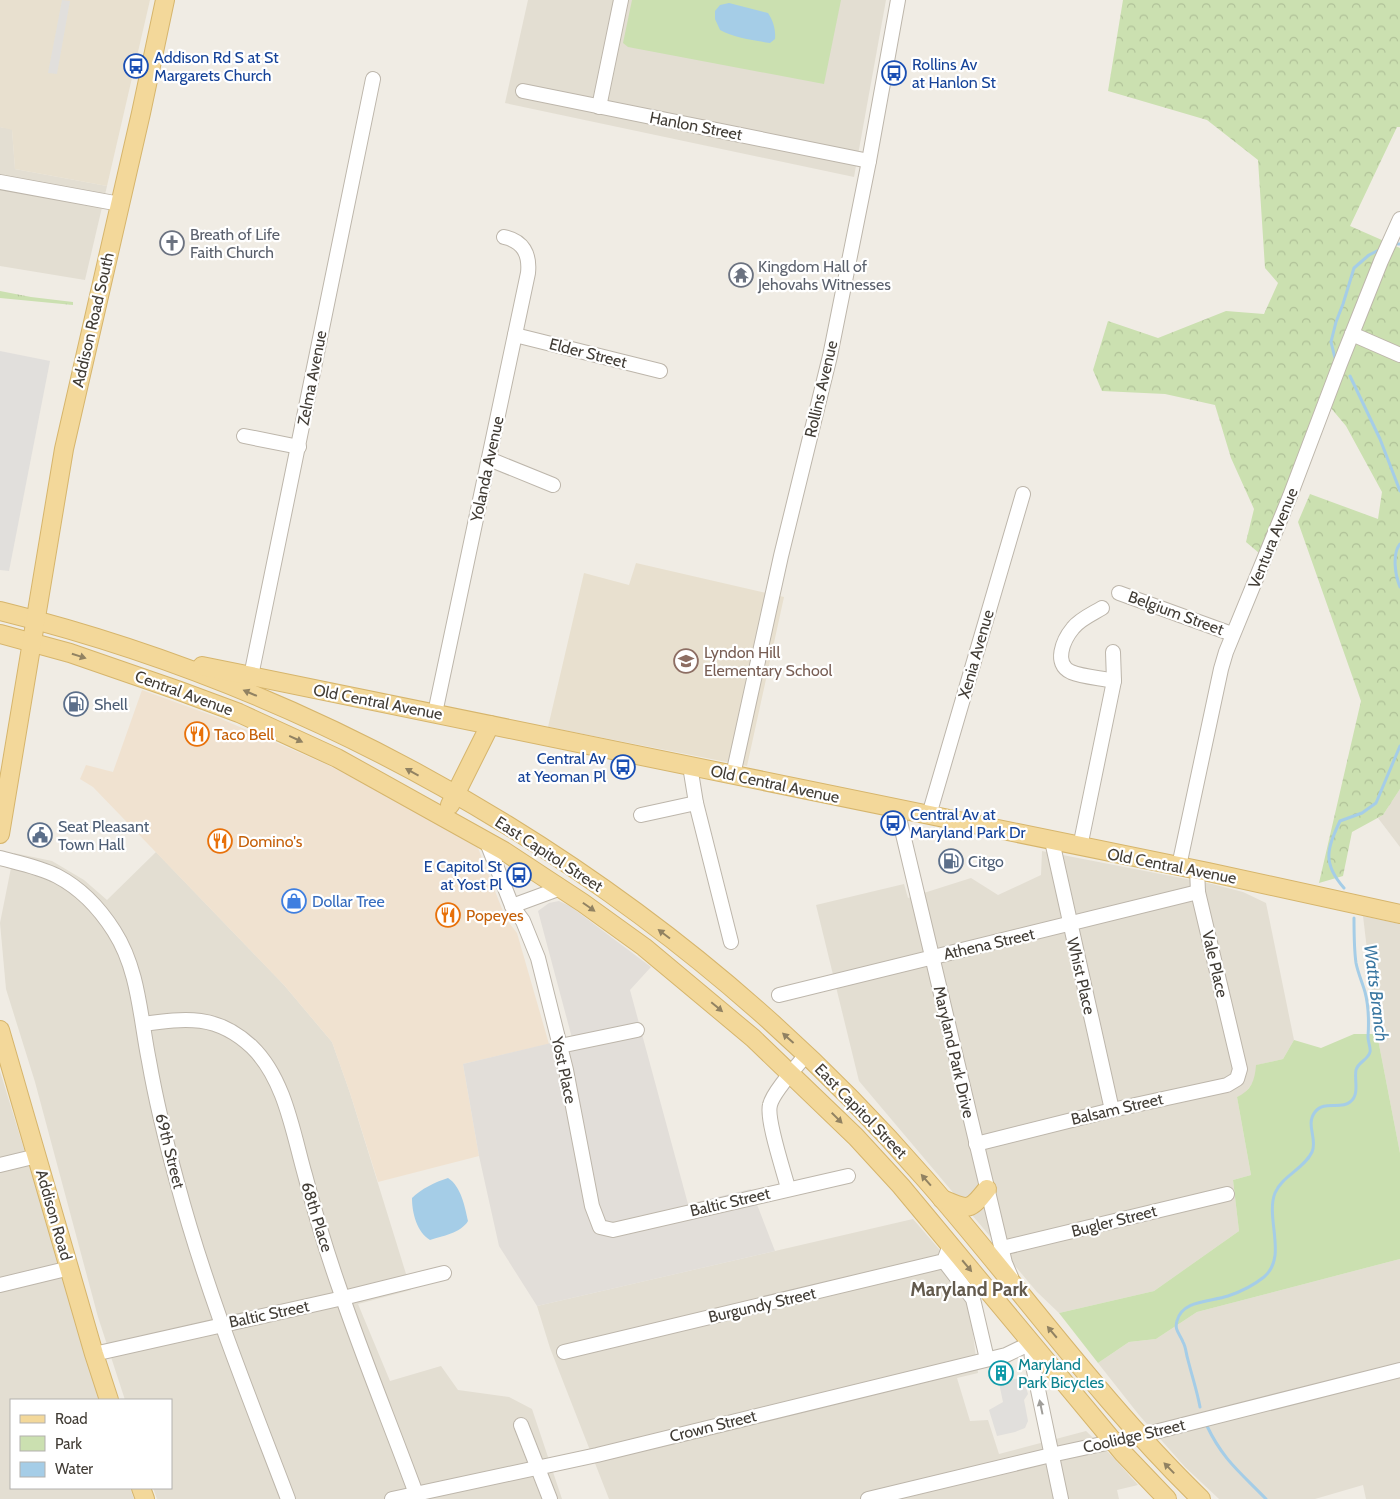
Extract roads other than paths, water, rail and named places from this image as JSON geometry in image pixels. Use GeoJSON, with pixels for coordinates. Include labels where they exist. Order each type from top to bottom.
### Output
{"type":"FeatureCollection","features":[{"type":"Feature","properties":{"kind":"main road","name":"Addison Road South"},"geometry":{"type":"LineString","coordinates":[[32,642],[64,449],[165,0]]}},
{"type":"Feature","properties":{"kind":"main road","name":"Central Avenue"},"geometry":{"type":"LineString","coordinates":[[0,611],[93,636],[247,692],[321,724],[455,795]]}},
{"type":"Feature","properties":{"kind":"main road","name":"Central Avenue"},"geometry":{"type":"LineString","coordinates":[[0,634],[32,642],[127,672],[239,713],[337,758],[444,817]]}},
{"type":"Feature","properties":{"kind":"main road"},"geometry":{"type":"LineString","coordinates":[[0,834],[6,768],[32,642]]}},
{"type":"Feature","properties":{"kind":"main road","name":"Old Central Avenue"},"geometry":{"type":"LineString","coordinates":[[149,656],[1179,866],[1400,914]]}},
{"type":"Feature","properties":{"kind":"main road"},"geometry":{"type":"LineString","coordinates":[[444,817],[490,725]]}},
{"type":"Feature","properties":{"kind":"main road","name":"East Capitol Street"},"geometry":{"type":"LineString","coordinates":[[455,795],[522,835],[608,892],[677,944],[748,1002],[806,1055],[842,1090],[926,1179],[1018,1293],[1139,1436],[1201,1499]]}},
{"type":"Feature","properties":{"kind":"main road","name":"East Capitol Street"},"geometry":{"type":"LineString","coordinates":[[444,817],[486,840],[561,888],[670,968],[753,1038],[832,1112],[901,1186],[947,1253],[1031,1343],[1113,1441],[1167,1499]]}},
{"type":"Feature","properties":{"kind":"main road","name":"Addison Road"},"geometry":{"type":"LineString","coordinates":[[1,1039],[109,1399]]}},
{"type":"Feature","properties":{"kind":"main road"},"geometry":{"type":"LineString","coordinates":[[942,1198],[961,1206],[970,1207],[975,1204],[987,1189]]}},
{"type":"Feature","properties":{"kind":"street"},"geometry":{"type":"LineString","coordinates":[[599,106],[621,0]]}},
{"type":"Feature","properties":{"kind":"street","name":"Rollins Avenue"},"geometry":{"type":"LineString","coordinates":[[733,775],[781,556],[827,366],[870,161],[898,0]]}},
{"type":"Feature","properties":{"kind":"street","name":"Zelma Avenue"},"geometry":{"type":"LineString","coordinates":[[251,676],[373,79]]}},
{"type":"Feature","properties":{"kind":"street","name":"Hanlon Street"},"geometry":{"type":"LineString","coordinates":[[523,91],[870,161]]}},
{"type":"Feature","properties":{"kind":"street"},"geometry":{"type":"LineString","coordinates":[[0,182],[120,204]]}},
{"type":"Feature","properties":{"kind":"street","name":"Ventura Avenue"},"geometry":{"type":"LineString","coordinates":[[1179,866],[1221,669],[1232,634],[1290,496],[1352,334],[1400,219]]}},
{"type":"Feature","properties":{"kind":"street","name":"Yolanda Avenue"},"geometry":{"type":"LineString","coordinates":[[435,713],[527,280],[527,252],[513,239],[504,237]]}},
{"type":"Feature","properties":{"kind":"street","name":"Elder Street"},"geometry":{"type":"LineString","coordinates":[[515,334],[660,371]]}},
{"type":"Feature","properties":{"kind":"street"},"geometry":{"type":"LineString","coordinates":[[1352,334],[1400,355]]}},
{"type":"Feature","properties":{"kind":"street"},"geometry":{"type":"LineString","coordinates":[[244,436],[299,447]]}},
{"type":"Feature","properties":{"kind":"street"},"geometry":{"type":"LineString","coordinates":[[489,459],[553,485]]}},
{"type":"Feature","properties":{"kind":"street","name":"Xenia Avenue"},"geometry":{"type":"LineString","coordinates":[[929,815],[1024,494]]}},
{"type":"Feature","properties":{"kind":"street","name":"Belgium Street"},"geometry":{"type":"LineString","coordinates":[[1119,593],[1232,634]]}},
{"type":"Feature","properties":{"kind":"street"},"geometry":{"type":"LineString","coordinates":[[1102,608],[1072,628],[1060,658],[1070,672],[1114,681]]}},
{"type":"Feature","properties":{"kind":"street"},"geometry":{"type":"LineString","coordinates":[[1080,847],[1114,681],[1113,652]]}},
{"type":"Feature","properties":{"kind":"street"},"geometry":{"type":"LineString","coordinates":[[690,766],[696,803],[731,942]]}},
{"type":"Feature","properties":{"kind":"street"},"geometry":{"type":"LineString","coordinates":[[641,815],[696,803]]}},
{"type":"Feature","properties":{"kind":"street","name":"Maryland Park Drive"},"geometry":{"type":"LineString","coordinates":[[898,809],[1005,1263],[1018,1293]]}},
{"type":"Feature","properties":{"kind":"street","name":"Yost Place"},"geometry":{"type":"LineString","coordinates":[[486,840],[512,906],[523,921],[529,940],[538,958],[560,1046],[594,1215],[600,1227],[613,1230]]}},
{"type":"Feature","properties":{"kind":"street","name":"Whist Place"},"geometry":{"type":"LineString","coordinates":[[1052,841],[1112,1110]]}},
{"type":"Feature","properties":{"kind":"street","name":"69th Street"},"geometry":{"type":"LineString","coordinates":[[0,858],[56,876],[67,882],[94,904],[113,930],[128,957],[137,991],[149,1061],[175,1175],[220,1324],[288,1499]]}},
{"type":"Feature","properties":{"kind":"street","name":"Vale Place"},"geometry":{"type":"LineString","coordinates":[[1197,870],[1198,892],[1238,1058]]}},
{"type":"Feature","properties":{"kind":"street"},"geometry":{"type":"LineString","coordinates":[[512,906],[561,888]]}},
{"type":"Feature","properties":{"kind":"street","name":"Athena Street"},"geometry":{"type":"LineString","coordinates":[[779,995],[1198,892]]}},
{"type":"Feature","properties":{"kind":"street","name":"68th Place"},"geometry":{"type":"LineString","coordinates":[[143,1024],[196,1019],[212,1023],[239,1037],[252,1047],[262,1059],[279,1090],[321,1234],[342,1298],[417,1496]]}},
{"type":"Feature","properties":{"kind":"street"},"geometry":{"type":"LineString","coordinates":[[560,1046],[637,1030]]}},
{"type":"Feature","properties":{"kind":"street"},"geometry":{"type":"LineString","coordinates":[[788,1188],[770,1121],[769,1106],[806,1055]]}},
{"type":"Feature","properties":{"kind":"street","name":"Balsam Street"},"geometry":{"type":"LineString","coordinates":[[976,1144],[1112,1110],[1232,1083],[1240,1072],[1238,1058]]}},
{"type":"Feature","properties":{"kind":"street"},"geometry":{"type":"LineString","coordinates":[[0,1165],[37,1156]]}},
{"type":"Feature","properties":{"kind":"street","name":"Baltic Street"},"geometry":{"type":"LineString","coordinates":[[613,1230],[788,1188],[848,1176]]}},
{"type":"Feature","properties":{"kind":"street","name":"Bugler Street"},"geometry":{"type":"LineString","coordinates":[[1002,1248],[1227,1194]]}},
{"type":"Feature","properties":{"kind":"street"},"geometry":{"type":"LineString","coordinates":[[947,1253],[973,1299],[987,1359]]}},
{"type":"Feature","properties":{"kind":"street","name":"Burgundy Street"},"geometry":{"type":"LineString","coordinates":[[564,1352],[947,1253]]}},
{"type":"Feature","properties":{"kind":"street"},"geometry":{"type":"LineString","coordinates":[[0,1285],[70,1268]]}},
{"type":"Feature","properties":{"kind":"street","name":"Baltic Street"},"geometry":{"type":"LineString","coordinates":[[94,1354],[444,1273]]}},
{"type":"Feature","properties":{"kind":"street"},"geometry":{"type":"LineString","coordinates":[[1031,1343],[1032,1361],[1061,1499]]}},
{"type":"Feature","properties":{"kind":"street","name":"Crown Street"},"geometry":{"type":"LineString","coordinates":[[392,1499],[417,1496],[538,1466],[606,1452],[1006,1355],[1031,1343]]}},
{"type":"Feature","properties":{"kind":"street","name":"Coolidge Street"},"geometry":{"type":"LineString","coordinates":[[868,1499],[1139,1436],[1400,1370]]}},
{"type":"Feature","properties":{"kind":"street"},"geometry":{"type":"LineString","coordinates":[[520,1425],[550,1499]]}},
{"type":"Feature","properties":{"kind":"water"},"geometry":{"type":"Polygon","coordinates":[[[729,3],[768,13],[774,25],[775,39],[770,43],[763,42],[738,37],[720,30],[715,19],[715,11],[720,5],[729,3]]]}},
{"type":"Feature","properties":{"kind":"water"},"geometry":{"type":"Polygon","coordinates":[[[448,1178],[459,1191],[468,1221],[456,1231],[430,1240],[425,1237],[416,1222],[412,1198],[428,1186],[448,1178]]]}},
{"type":"Feature","properties":{"kind":"waterway","name":"Watts Branch"},"geometry":{"type":"LineString","coordinates":[[1335,358],[1331,342],[1354,268],[1369,255],[1379,250]]}},
{"type":"Feature","properties":{"kind":"waterway","name":"Watts Branch"},"geometry":{"type":"LineString","coordinates":[[1350,376],[1380,439],[1400,491]]}},
{"type":"Feature","properties":{"kind":"waterway","name":"Watts Branch"},"geometry":{"type":"LineString","coordinates":[[1400,544],[1397,548],[1395,565],[1400,587]]}},
{"type":"Feature","properties":{"kind":"waterway","name":"Watts Branch"},"geometry":{"type":"LineString","coordinates":[[1344,888],[1332,871],[1329,856],[1332,840],[1340,821],[1362,813],[1376,803],[1400,746]]}},
{"type":"Feature","properties":{"kind":"waterway","name":"Watts Branch"},"geometry":{"type":"LineString","coordinates":[[1200,1407],[1185,1346],[1177,1329],[1176,1324],[1180,1314],[1191,1305],[1228,1296],[1247,1288],[1264,1277],[1271,1269],[1275,1248],[1272,1214],[1275,1193],[1278,1187],[1304,1163],[1312,1152],[1314,1142],[1311,1122],[1315,1112],[1323,1106],[1342,1105],[1353,1099],[1356,1091],[1356,1070],[1370,1052],[1367,1003],[1355,958],[1354,918]]}},
{"type":"Feature","properties":{"kind":"waterway","name":"Watts Branch"},"geometry":{"type":"LineString","coordinates":[[1207,1426],[1226,1457],[1266,1499]]}},
{"type":"Feature","properties":{"kind":"place","name":"Addison Rd S at St Margarets Church"},"geometry":{"type":"Point","coordinates":[136,66]}},
{"type":"Feature","properties":{"kind":"place","name":"Rollins Av at Hanlon St"},"geometry":{"type":"Point","coordinates":[894,73]}},
{"type":"Feature","properties":{"kind":"place","name":"Breath of Life Faith Church"},"geometry":{"type":"Point","coordinates":[172,243]}},
{"type":"Feature","properties":{"kind":"place","name":"Kingdom Hall of Jehovahs Witnesses"},"geometry":{"type":"Point","coordinates":[741,275]}},
{"type":"Feature","properties":{"kind":"place","name":"Lyndon Hill Elementary School"},"geometry":{"type":"Point","coordinates":[686,661]}},
{"type":"Feature","properties":{"kind":"place","name":"Shell"},"geometry":{"type":"Point","coordinates":[76,704]}},
{"type":"Feature","properties":{"kind":"place","name":"Taco Bell"},"geometry":{"type":"Point","coordinates":[197,734]}},
{"type":"Feature","properties":{"kind":"place","name":"Central Av at Yeoman Pl"},"geometry":{"type":"Point","coordinates":[623,767]}},
{"type":"Feature","properties":{"kind":"place","name":"Central Av at Maryland Park Dr"},"geometry":{"type":"Point","coordinates":[893,823]}},
{"type":"Feature","properties":{"kind":"place","name":"Seat Pleasant Town Hall"},"geometry":{"type":"Point","coordinates":[40,835]}},
{"type":"Feature","properties":{"kind":"place","name":"Domino's"},"geometry":{"type":"Point","coordinates":[220,841]}},
{"type":"Feature","properties":{"kind":"place","name":"Citgo"},"geometry":{"type":"Point","coordinates":[951,861]}},
{"type":"Feature","properties":{"kind":"place","name":"E Capitol St at Yost Pl"},"geometry":{"type":"Point","coordinates":[519,875]}},
{"type":"Feature","properties":{"kind":"place","name":"Dollar Tree"},"geometry":{"type":"Point","coordinates":[294,901]}},
{"type":"Feature","properties":{"kind":"place","name":"Popeyes"},"geometry":{"type":"Point","coordinates":[448,915]}},
{"type":"Feature","properties":{"kind":"place","name":"Maryland Park Bicycles"},"geometry":{"type":"Point","coordinates":[1001,1373]}},
{"type":"Feature","properties":{"kind":"district","name":"Maryland Park"},"geometry":{"type":"Point","coordinates":[969,1289]}}]}
